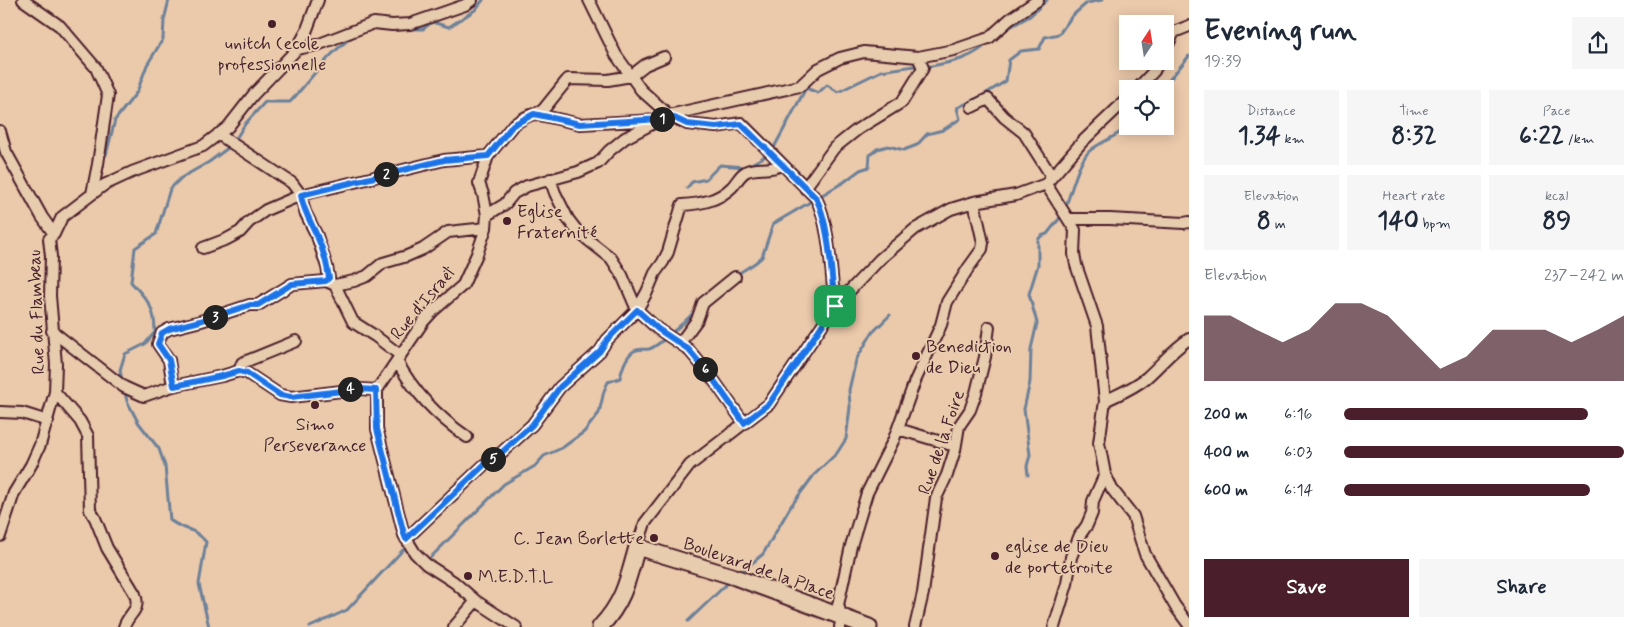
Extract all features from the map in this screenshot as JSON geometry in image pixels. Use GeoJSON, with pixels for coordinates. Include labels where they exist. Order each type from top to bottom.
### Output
{"type":"FeatureCollection","features":[{"type":"Feature","properties":{"kind":"street"},"geometry":{"type":"LineString","coordinates":[[23,0],[60,26],[96,68],[108,95],[92,194]]}},
{"type":"Feature","properties":{"kind":"street","name":"Rue du Flambeau"},"geometry":{"type":"LineString","coordinates":[[0,536],[14,493],[31,465],[48,421],[55,392],[56,364],[52,331],[49,239],[54,234],[62,217],[104,185],[132,172],[204,146],[228,127],[253,95],[297,49],[306,32],[318,0]]}},
{"type":"Feature","properties":{"kind":"street"},"geometry":{"type":"LineString","coordinates":[[297,49],[317,45],[374,23],[392,26],[410,24],[465,5],[472,0]]}},
{"type":"Feature","properties":{"kind":"street"},"geometry":{"type":"LineString","coordinates":[[589,0],[616,55],[641,90],[665,117],[687,124],[716,127],[741,124],[816,198],[826,229],[835,306]]}},
{"type":"Feature","properties":{"kind":"street"},"geometry":{"type":"LineString","coordinates":[[534,114],[580,124],[665,117],[800,86],[818,69],[840,58],[864,52],[918,56],[954,50],[989,38],[1010,18],[1038,0]]}},
{"type":"Feature","properties":{"kind":"street"},"geometry":{"type":"LineString","coordinates":[[1174,32],[1189,26]]}},
{"type":"Feature","properties":{"kind":"street"},"geometry":{"type":"LineString","coordinates":[[805,188],[834,148],[858,129],[902,102],[923,68],[918,56]]}},
{"type":"Feature","properties":{"kind":"street","name":"Rue d'Israël"},"geometry":{"type":"LineString","coordinates":[[376,390],[433,311],[463,285],[486,228],[487,214],[479,183],[488,156],[513,125],[543,110],[568,79],[608,80],[631,76],[645,65],[664,57]]}},
{"type":"Feature","properties":{"kind":"street"},"geometry":{"type":"LineString","coordinates":[[1146,80],[1154,70]]}},
{"type":"Feature","properties":{"kind":"street"},"geometry":{"type":"LineString","coordinates":[[972,107],[988,99],[1004,117],[1024,133],[1075,230],[1074,254],[1076,265],[1097,326],[1105,401],[1099,443],[1105,474],[1112,489],[1133,516],[1145,554],[1175,606],[1185,611],[1189,625]]}},
{"type":"Feature","properties":{"kind":"street"},"geometry":{"type":"LineString","coordinates":[[600,627],[612,616],[623,596],[645,523],[690,465],[769,404],[835,306],[880,260],[915,230],[951,209],[974,202],[1016,195],[1049,180],[1082,142],[1119,107]]}},
{"type":"Feature","properties":{"kind":"street"},"geometry":{"type":"LineString","coordinates":[[487,214],[505,204],[514,193],[527,186],[578,172],[598,163],[625,138],[665,117]]}},
{"type":"Feature","properties":{"kind":"street"},"geometry":{"type":"LineString","coordinates":[[0,131],[6,152],[42,217],[54,234]]}},
{"type":"Feature","properties":{"kind":"street"},"geometry":{"type":"LineString","coordinates":[[218,134],[292,182],[301,195],[305,212],[317,236],[327,266],[330,283],[354,322],[375,336],[398,358],[408,381],[445,421],[467,437]]}},
{"type":"Feature","properties":{"kind":"street"},"geometry":{"type":"LineString","coordinates":[[203,248],[228,239],[240,232],[249,222],[266,210],[301,195],[444,160],[488,156]]}},
{"type":"Feature","properties":{"kind":"street"},"geometry":{"type":"LineString","coordinates":[[406,539],[484,465],[527,430],[560,387],[600,351],[607,340],[637,310],[655,273],[668,252],[682,206],[711,201],[725,194],[742,174],[749,170],[776,168],[782,165]]}},
{"type":"Feature","properties":{"kind":"street"},"geometry":{"type":"LineString","coordinates":[[550,179],[555,193],[573,226],[612,258],[622,275],[637,310],[658,329],[688,349],[710,375],[744,423]]}},
{"type":"Feature","properties":{"kind":"street"},"geometry":{"type":"LineString","coordinates":[[841,622],[838,605],[851,546],[866,493],[898,429],[915,381],[941,325],[947,302],[982,250],[984,243],[974,202]]}},
{"type":"Feature","properties":{"kind":"street"},"geometry":{"type":"LineString","coordinates":[[1069,220],[1110,218],[1189,222]]}},
{"type":"Feature","properties":{"kind":"street"},"geometry":{"type":"LineString","coordinates":[[174,386],[169,360],[158,344],[162,333],[169,329],[250,305],[258,305],[292,284],[354,281],[366,276],[384,263],[423,248],[448,232],[486,228]]}},
{"type":"Feature","properties":{"kind":"street"},"geometry":{"type":"LineString","coordinates":[[680,343],[697,320],[703,304],[735,277]]}},
{"type":"Feature","properties":{"kind":"street","name":"Rue de la Foire"},"geometry":{"type":"LineString","coordinates":[[914,627],[923,593],[936,498],[947,475],[959,426],[970,410],[976,392],[990,327]]}},
{"type":"Feature","properties":{"kind":"street"},"geometry":{"type":"LineString","coordinates":[[52,331],[124,387],[144,396],[174,386],[239,371],[247,373],[280,395],[291,397],[359,389],[376,390],[377,429],[406,539],[415,553],[426,564],[454,582],[476,601],[516,627]]}},
{"type":"Feature","properties":{"kind":"street"},"geometry":{"type":"LineString","coordinates":[[1105,401],[1125,392],[1144,380],[1177,346],[1189,339]]}},
{"type":"Feature","properties":{"kind":"street"},"geometry":{"type":"LineString","coordinates":[[239,371],[242,363],[296,341]]}},
{"type":"Feature","properties":{"kind":"street"},"geometry":{"type":"LineString","coordinates":[[55,392],[80,421],[88,436],[90,510],[107,548],[138,602],[135,611],[129,617],[124,627]]}},
{"type":"Feature","properties":{"kind":"street"},"geometry":{"type":"LineString","coordinates":[[0,412],[22,413],[48,421]]}},
{"type":"Feature","properties":{"kind":"street"},"geometry":{"type":"LineString","coordinates":[[898,429],[955,446]]}},
{"type":"Feature","properties":{"kind":"street"},"geometry":{"type":"LineString","coordinates":[[1054,627],[1065,590],[1071,557],[1080,535],[1087,526],[1092,513],[1093,501],[1105,474]]}},
{"type":"Feature","properties":{"kind":"street","name":"Boulevard de la Place"},"geometry":{"type":"LineString","coordinates":[[637,547],[735,577],[841,622],[869,627]]}},
{"type":"Feature","properties":{"kind":"street"},"geometry":{"type":"LineString","coordinates":[[454,627],[476,601]]}},
{"type":"Feature","properties":{"kind":"waterway"},"geometry":{"type":"LineString","coordinates":[[106,155],[115,120],[137,92],[147,65],[163,39],[164,20],[169,0]]}},
{"type":"Feature","properties":{"kind":"waterway"},"geometry":{"type":"LineString","coordinates":[[397,29],[423,29],[432,22],[449,27],[475,10],[483,0]]}},
{"type":"Feature","properties":{"kind":"waterway"},"geometry":{"type":"LineString","coordinates":[[1003,31],[1030,16],[1047,0]]}},
{"type":"Feature","properties":{"kind":"waterway"},"geometry":{"type":"LineString","coordinates":[[736,275],[762,257],[773,224],[844,182],[860,170],[869,167],[870,155],[877,149],[888,146],[904,150],[917,145],[927,134],[943,130],[960,119],[957,108],[1006,81],[1009,60],[1021,51],[1039,49],[1045,37],[1059,34],[1072,16],[1087,3],[1102,0]]}},
{"type":"Feature","properties":{"kind":"waterway"},"geometry":{"type":"LineString","coordinates":[[122,381],[120,370],[125,354],[145,344],[155,332],[152,310],[142,294],[131,282],[135,248],[156,234],[170,189],[181,178],[209,162],[232,145],[245,124],[265,102],[290,102],[328,58],[355,35]]}},
{"type":"Feature","properties":{"kind":"waterway"},"geometry":{"type":"LineString","coordinates":[[926,67],[953,62],[968,56],[990,41]]}},
{"type":"Feature","properties":{"kind":"waterway"},"geometry":{"type":"LineString","coordinates":[[1169,80],[1189,56]]}},
{"type":"Feature","properties":{"kind":"waterway"},"geometry":{"type":"LineString","coordinates":[[687,188],[692,182],[706,179],[720,165],[746,167],[771,153],[806,88],[818,93],[827,85],[838,92],[881,71],[914,66],[920,67]]}},
{"type":"Feature","properties":{"kind":"waterway"},"geometry":{"type":"LineString","coordinates":[[1065,208],[1079,167],[1087,153],[1119,134]]}},
{"type":"Feature","properties":{"kind":"waterway"},"geometry":{"type":"LineString","coordinates":[[1028,475],[1027,466],[1030,455],[1024,409],[1030,382],[1031,349],[1037,323],[1029,294],[1038,265],[1038,240],[1041,236],[1047,234],[1063,214]]}},
{"type":"Feature","properties":{"kind":"waterway"},"geometry":{"type":"LineString","coordinates":[[431,557],[504,484],[535,466],[544,456],[562,448],[584,432],[599,413],[608,382],[620,378],[631,353],[653,347],[674,331],[697,309]]}},
{"type":"Feature","properties":{"kind":"waterway"},"geometry":{"type":"LineString","coordinates":[[740,573],[763,554],[791,506],[814,475],[837,453],[846,439],[850,407],[849,390],[856,360],[872,333],[890,315]]}},
{"type":"Feature","properties":{"kind":"waterway"},"geometry":{"type":"LineString","coordinates":[[124,389],[127,401],[138,422],[159,449],[165,466],[170,520],[179,526],[197,533],[206,542],[199,584],[209,627]]}},
{"type":"Feature","properties":{"kind":"waterway"},"geometry":{"type":"LineString","coordinates":[[310,627],[347,610],[439,514]]}},
{"type":"Feature","properties":{"kind":"waterway"},"geometry":{"type":"LineString","coordinates":[[688,621],[731,580]]}},
{"type":"Feature","properties":{"kind":"place","name":"unitch (ecole professionnelle"},"geometry":{"type":"Point","coordinates":[272,24]}},
{"type":"Feature","properties":{"kind":"place","name":"Eglise Fraternité"},"geometry":{"type":"Point","coordinates":[507,221]}},
{"type":"Feature","properties":{"kind":"place","name":"Benediction de Dieu"},"geometry":{"type":"Point","coordinates":[916,356]}},
{"type":"Feature","properties":{"kind":"place","name":"Simo Perseverance"},"geometry":{"type":"Point","coordinates":[315,405]}},
{"type":"Feature","properties":{"kind":"place","name":"C. Jean Borlette"},"geometry":{"type":"Point","coordinates":[654,538]}},
{"type":"Feature","properties":{"kind":"place","name":"eglise de Dieu de portetroite"},"geometry":{"type":"Point","coordinates":[995,556]}},
{"type":"Feature","properties":{"kind":"place","name":"M.E.D.T.L"},"geometry":{"type":"Point","coordinates":[468,576]}},
{"type":"Feature","properties":{"kind":"route"},"geometry":{"type":"LineString","coordinates":[[534,114],[580,124],[661,119],[668,115],[687,124],[716,127],[741,124],[816,198],[826,229],[835,306],[806,352],[769,404],[744,423],[710,375],[688,349],[658,329],[637,310],[624,321],[600,351],[560,387],[532,425],[501,453],[484,465],[406,539],[377,429],[376,390],[359,389],[291,397],[280,395],[247,373],[239,371],[174,386],[169,360],[158,344],[162,333],[169,329],[250,305],[258,305],[292,284],[326,281],[329,278],[317,236],[305,212],[301,195],[444,160],[488,156],[513,125],[534,114]]}}]}
